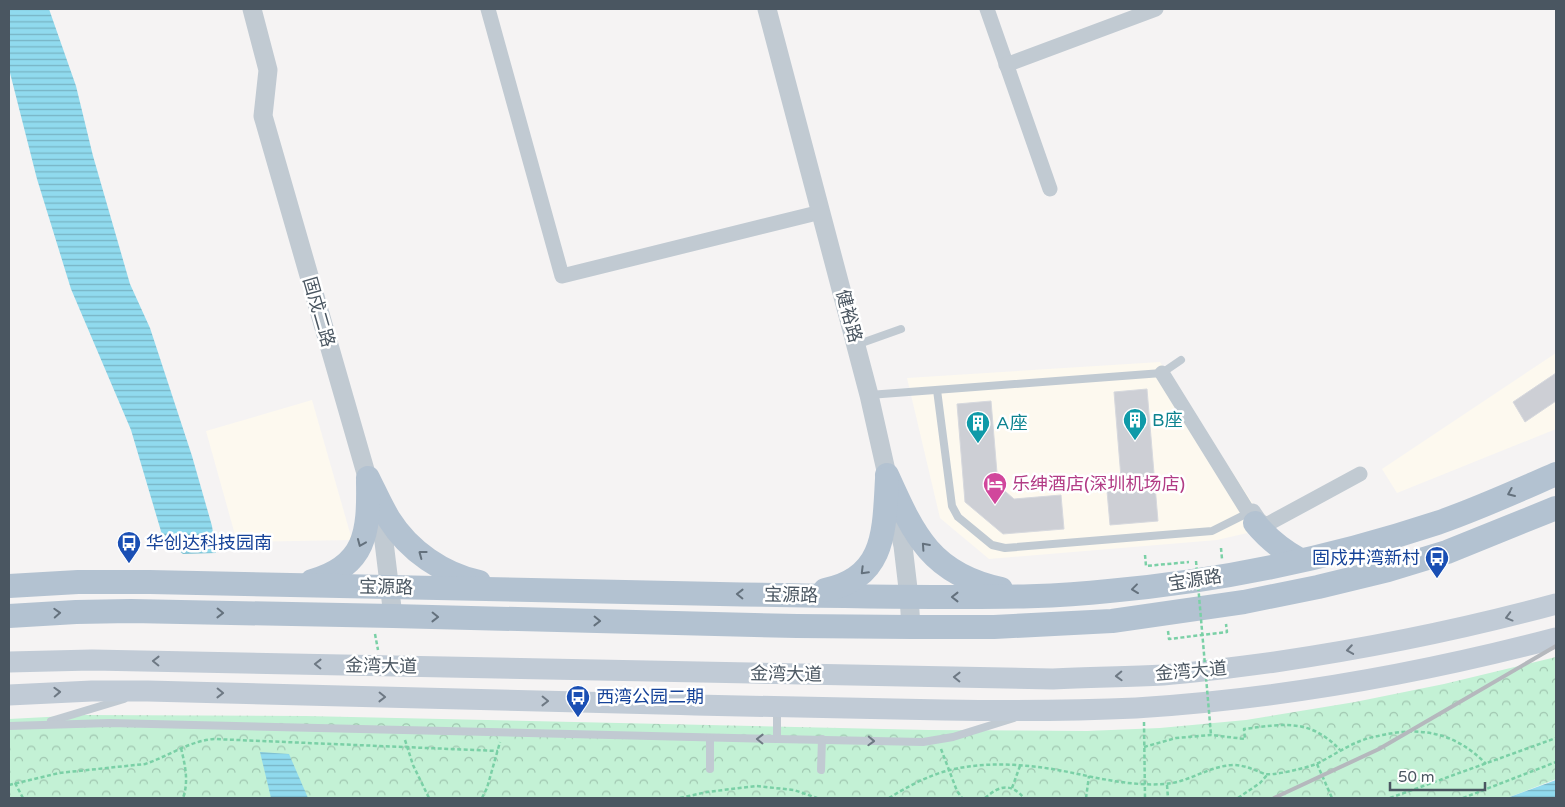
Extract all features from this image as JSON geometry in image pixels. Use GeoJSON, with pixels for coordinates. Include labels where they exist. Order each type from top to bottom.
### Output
{"type":"FeatureCollection","features":[{"type":"Feature","properties":{"kind":"main road","name":"宝源路"},"geometry":{"type":"LineString","coordinates":[[9,586],[105,582],[910,597],[1047,596],[1106,592],[1238,573],[1382,540],[1440,522],[1556,474]]}},
{"type":"Feature","properties":{"kind":"main road"},"geometry":{"type":"LineString","coordinates":[[797,595],[844,584],[854,580],[868,568],[878,549],[882,535],[887,475]]}},
{"type":"Feature","properties":{"kind":"main road"},"geometry":{"type":"LineString","coordinates":[[887,475],[905,515],[920,540],[935,556],[955,572],[987,586],[1047,596]]}},
{"type":"Feature","properties":{"kind":"main road"},"geometry":{"type":"LineString","coordinates":[[288,585],[324,577],[340,570],[354,556],[365,534],[368,516],[368,478]]}},
{"type":"Feature","properties":{"kind":"main road"},"geometry":{"type":"LineString","coordinates":[[368,478],[390,520],[417,552],[451,572],[475,581],[515,589]]}},
{"type":"Feature","properties":{"kind":"main road","name":"宝源路"},"geometry":{"type":"LineString","coordinates":[[9,616],[131,611],[384,623],[911,627],[994,627],[1112,621],[1244,602],[1388,570],[1439,555],[1556,508]]}},
{"type":"Feature","properties":{"kind":"main road"},"geometry":{"type":"LineString","coordinates":[[1254,517],[1274,544],[1300,560]]}},
{"type":"Feature","properties":{"kind":"main road"},"geometry":{"type":"LineString","coordinates":[[1238,573],[1250,562],[1255,551],[1257,538],[1254,517]]}},
{"type":"Feature","properties":{"kind":"main road","name":"金湾大道"},"geometry":{"type":"LineString","coordinates":[[9,662],[102,660],[917,677],[1083,678],[1233,668],[1307,657],[1485,623],[1556,604]]}},
{"type":"Feature","properties":{"kind":"main road","name":"金湾大道"},"geometry":{"type":"LineString","coordinates":[[9,695],[148,691],[777,707],[1036,711],[1135,708],[1190,704],[1317,688],[1425,668],[1556,638]]}},
{"type":"Feature","properties":{"kind":"street","name":"固戍二路"},"geometry":{"type":"LineString","coordinates":[[252,9],[268,70],[263,116],[380,522],[390,587],[384,623]]}},
{"type":"Feature","properties":{"kind":"street"},"geometry":{"type":"LineString","coordinates":[[488,9],[562,276],[822,212]]}},
{"type":"Feature","properties":{"kind":"street","name":"健裕路"},"geometry":{"type":"LineString","coordinates":[[767,9],[869,395],[903,546],[910,597],[911,627]]}},
{"type":"Feature","properties":{"kind":"street"},"geometry":{"type":"LineString","coordinates":[[987,9],[1050,188]]}},
{"type":"Feature","properties":{"kind":"street"},"geometry":{"type":"LineString","coordinates":[[1006,65],[1156,9]]}},
{"type":"Feature","properties":{"kind":"street"},"geometry":{"type":"LineString","coordinates":[[1162,373],[1254,517],[1266,525],[1360,474]]}},
{"type":"Feature","properties":{"kind":"lane"},"geometry":{"type":"LineString","coordinates":[[856,345],[901,330]]}},
{"type":"Feature","properties":{"kind":"lane"},"geometry":{"type":"LineString","coordinates":[[869,395],[1162,373],[1181,360]]}},
{"type":"Feature","properties":{"kind":"lane"},"geometry":{"type":"LineString","coordinates":[[937,390],[952,506],[958,517],[992,545],[1005,548],[1212,531],[1254,517]]}},
{"type":"Feature","properties":{"kind":"lane"},"geometry":{"type":"LineString","coordinates":[[42,724],[148,691]]}},
{"type":"Feature","properties":{"kind":"lane"},"geometry":{"type":"LineString","coordinates":[[777,707],[777,739]]}},
{"type":"Feature","properties":{"kind":"lane"},"geometry":{"type":"LineString","coordinates":[[9,726],[135,723],[906,742],[938,741],[1036,711]]}},
{"type":"Feature","properties":{"kind":"lane"},"geometry":{"type":"LineString","coordinates":[[710,738],[710,769]]}},
{"type":"Feature","properties":{"kind":"lane"},"geometry":{"type":"LineString","coordinates":[[821,770],[822,739]]}},
{"type":"Feature","properties":{"kind":"path"},"geometry":{"type":"LineString","coordinates":[[1219,559],[1222,559],[1221,548]]}},
{"type":"Feature","properties":{"kind":"path"},"geometry":{"type":"LineString","coordinates":[[1145,555],[1146,566],[1153,565]]}},
{"type":"Feature","properties":{"kind":"path"},"geometry":{"type":"LineString","coordinates":[[1196,561],[1211,735]]}},
{"type":"Feature","properties":{"kind":"path"},"geometry":{"type":"LineString","coordinates":[[378,648],[384,623]]}},
{"type":"Feature","properties":{"kind":"path"},"geometry":{"type":"LineString","coordinates":[[1168,630],[1170,638],[1202,635],[1226,632],[1226,624]]}},
{"type":"Feature","properties":{"kind":"path"},"geometry":{"type":"LineString","coordinates":[[1144,719],[1145,798]]}},
{"type":"Feature","properties":{"kind":"path"},"geometry":{"type":"LineString","coordinates":[[1144,747],[1176,738],[1211,735],[1245,739],[1244,729],[1295,725],[1319,733],[1340,750]]}},
{"type":"Feature","properties":{"kind":"path"},"geometry":{"type":"LineString","coordinates":[[404,730],[407,747],[429,798]]}},
{"type":"Feature","properties":{"kind":"path"},"geometry":{"type":"LineString","coordinates":[[888,798],[916,783],[949,770],[996,765],[1020,765],[1108,780],[1145,784],[1167,784],[1217,767],[1234,765],[1247,767],[1267,775],[1297,770],[1317,764],[1340,750],[1366,739],[1406,732],[1432,732],[1446,737],[1463,746],[1486,764]]}},
{"type":"Feature","properties":{"kind":"path"},"geometry":{"type":"LineString","coordinates":[[482,798],[487,788],[503,733]]}},
{"type":"Feature","properties":{"kind":"path"},"geometry":{"type":"LineString","coordinates":[[9,785],[77,770],[136,766],[158,760],[181,748],[206,739],[224,738],[498,751]]}},
{"type":"Feature","properties":{"kind":"path"},"geometry":{"type":"LineString","coordinates":[[1390,798],[1556,738]]}},
{"type":"Feature","properties":{"kind":"path"},"geometry":{"type":"LineString","coordinates":[[938,741],[957,791],[962,798]]}},
{"type":"Feature","properties":{"kind":"path"},"geometry":{"type":"LineString","coordinates":[[181,748],[186,781],[182,798]]}},
{"type":"Feature","properties":{"kind":"path"},"geometry":{"type":"LineString","coordinates":[[1463,798],[1556,762]]}},
{"type":"Feature","properties":{"kind":"path"},"geometry":{"type":"LineString","coordinates":[[1317,764],[1332,798]]}},
{"type":"Feature","properties":{"kind":"path"},"geometry":{"type":"LineString","coordinates":[[1012,788],[1020,765]]}},
{"type":"Feature","properties":{"kind":"path"},"geometry":{"type":"LineString","coordinates":[[1238,798],[1260,783],[1267,775]]}},
{"type":"Feature","properties":{"kind":"path"},"geometry":{"type":"LineString","coordinates":[[1086,798],[1089,776]]}},
{"type":"Feature","properties":{"kind":"path"},"geometry":{"type":"LineString","coordinates":[[15,783],[23,798]]}},
{"type":"Feature","properties":{"kind":"path"},"geometry":{"type":"LineString","coordinates":[[1167,784],[1168,798]]}},
{"type":"Feature","properties":{"kind":"path"},"geometry":{"type":"LineString","coordinates":[[680,798],[706,792],[756,786],[794,790],[817,798]]}},
{"type":"Feature","properties":{"kind":"path"},"geometry":{"type":"LineString","coordinates":[[985,798],[998,789],[1012,788],[1024,798]]}},
{"type":"Feature","properties":{"kind":"shaded area"},"geometry":{"type":"Polygon","coordinates":[[[1556,353],[1556,429],[1397,493],[1382,469],[1556,353]]]}},
{"type":"Feature","properties":{"kind":"shaded area"},"geometry":{"type":"Polygon","coordinates":[[[1160,362],[1269,528],[1217,540],[989,559],[940,518],[907,378],[1160,362]]]}},
{"type":"Feature","properties":{"kind":"shaded area"},"geometry":{"type":"Polygon","coordinates":[[[312,400],[352,540],[237,542],[206,431],[312,400]]]}},
{"type":"Feature","properties":{"kind":"green space"},"geometry":{"type":"Polygon","coordinates":[[[1556,657],[1556,779],[1507,798],[9,798],[9,719],[85,715],[306,716],[929,730],[1087,731],[1160,728],[1246,720],[1355,702],[1444,684],[1556,657]]]}},
{"type":"Feature","properties":{"kind":"water"},"geometry":{"type":"Polygon","coordinates":[[[9,9],[49,9],[76,86],[93,156],[130,284],[150,328],[192,456],[212,526],[216,553],[183,554],[163,538],[131,430],[71,289],[37,179],[9,69],[9,9]]]}},
{"type":"Feature","properties":{"kind":"water"},"geometry":{"type":"Polygon","coordinates":[[[260,752],[289,754],[308,798],[271,798],[260,752]]]}},
{"type":"Feature","properties":{"kind":"water"},"geometry":{"type":"Polygon","coordinates":[[[1556,780],[1556,798],[1507,798],[1556,780]]]}},
{"type":"Feature","properties":{"kind":"building"},"geometry":{"type":"Polygon","coordinates":[[[1556,373],[1556,401],[1525,422],[1513,402],[1556,373]]]}},
{"type":"Feature","properties":{"kind":"building","name":"B座"},"geometry":{"type":"Polygon","coordinates":[[[1147,389],[1158,521],[1110,525],[1107,491],[1122,490],[1114,392],[1147,389]]]}},
{"type":"Feature","properties":{"kind":"building","name":"A座"},"geometry":{"type":"Polygon","coordinates":[[[991,401],[998,485],[1014,499],[1061,495],[1064,529],[1003,534],[965,502],[957,404],[991,401]]]}},
{"type":"Feature","properties":{"kind":"railway"},"geometry":{"type":"LineString","coordinates":[[1274,798],[1379,749],[1556,646]]}},
{"type":"Feature","properties":{"kind":"place","name":"B座"},"geometry":{"type":"Point","coordinates":[1135,441]}},
{"type":"Feature","properties":{"kind":"place","name":"A座"},"geometry":{"type":"Point","coordinates":[978,444]}},
{"type":"Feature","properties":{"kind":"place","name":"乐绅酒店(深圳机场店)"},"geometry":{"type":"Point","coordinates":[995,505]}},
{"type":"Feature","properties":{"kind":"place","name":"华创达科技园南"},"geometry":{"type":"Point","coordinates":[129,564]}},
{"type":"Feature","properties":{"kind":"place","name":"固戍井湾新村"},"geometry":{"type":"Point","coordinates":[1437,579]}},
{"type":"Feature","properties":{"kind":"place","name":"西湾公园二期"},"geometry":{"type":"Point","coordinates":[578,718]}}]}
